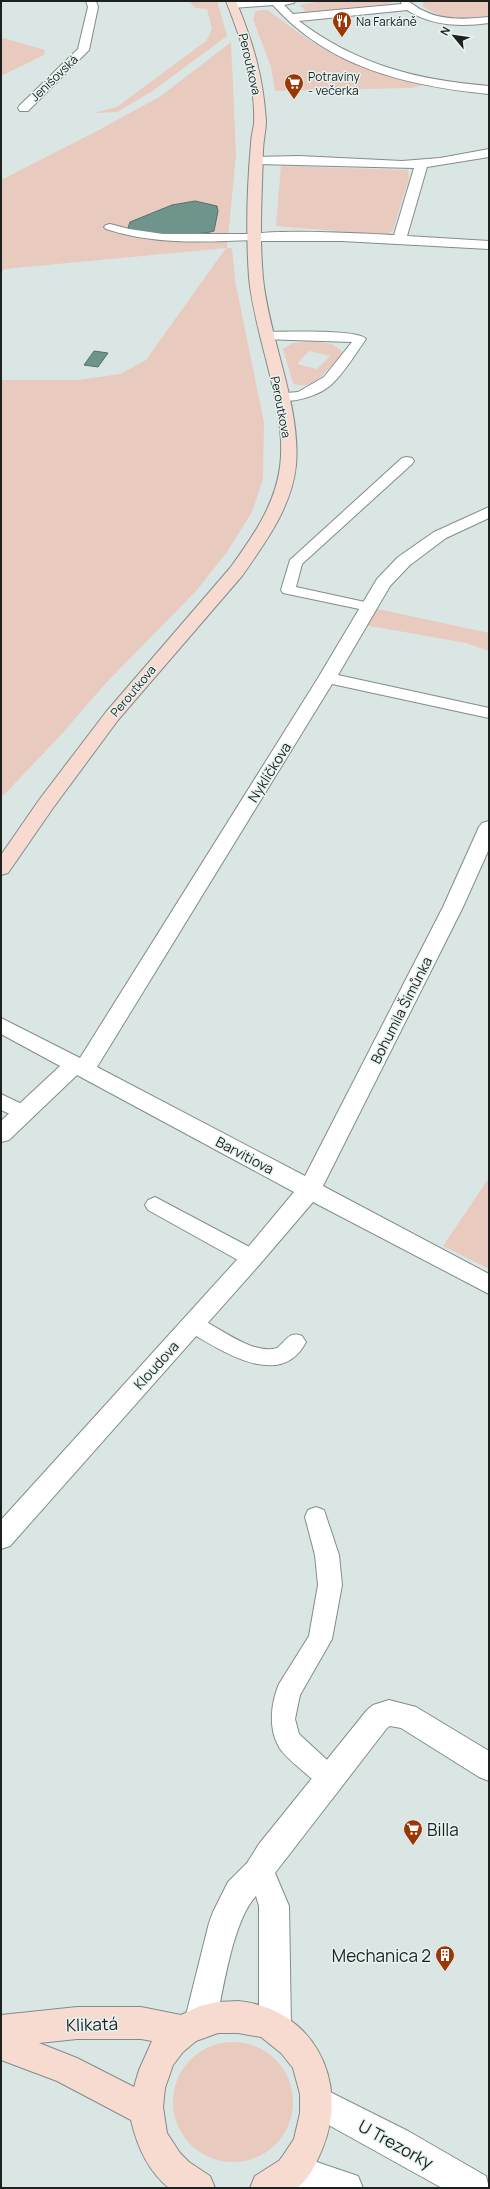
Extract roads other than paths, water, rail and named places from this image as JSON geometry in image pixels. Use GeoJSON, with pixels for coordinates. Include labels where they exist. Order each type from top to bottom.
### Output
{"type":"FeatureCollection","features":[{"type":"Feature","properties":{"kind":"street","name":"Jenišovská"},"geometry":{"type":"LineString","coordinates":[[24,108],[83,50],[93,7],[91,1]]}},
{"type":"Feature","properties":{"kind":"street"},"geometry":{"type":"LineString","coordinates":[[232,3],[291,1]]}},
{"type":"Feature","properties":{"kind":"street"},"geometry":{"type":"LineString","coordinates":[[276,2],[290,18],[319,41],[342,54],[416,81],[489,90]]}},
{"type":"Feature","properties":{"kind":"street","name":"Peroutkova"},"geometry":{"type":"LineString","coordinates":[[1,869],[46,804],[112,716],[198,614],[236,572],[264,532],[276,509],[285,483],[288,465],[288,434],[281,397],[260,310],[254,237],[258,160],[257,144],[260,123],[257,87],[248,44],[232,3]]}},
{"type":"Feature","properties":{"kind":"street"},"geometry":{"type":"LineString","coordinates":[[290,18],[407,4],[422,14],[447,21],[489,20]]}},
{"type":"Feature","properties":{"kind":"street"},"geometry":{"type":"LineString","coordinates":[[258,160],[278,159],[369,164],[422,164],[489,153]]}},
{"type":"Feature","properties":{"kind":"street"},"geometry":{"type":"LineString","coordinates":[[399,239],[422,164]]}},
{"type":"Feature","properties":{"kind":"street"},"geometry":{"type":"LineString","coordinates":[[254,237],[294,235],[399,239],[489,245]]}},
{"type":"Feature","properties":{"kind":"street","name":"Nyklíčkova"},"geometry":{"type":"LineString","coordinates":[[80,1066],[95,1054],[327,678],[383,583],[404,561],[440,535],[489,512]]}},
{"type":"Feature","properties":{"kind":"street"},"geometry":{"type":"LineString","coordinates":[[327,678],[489,713]]}},
{"type":"Feature","properties":{"kind":"street","name":"Bohumila Šimůnka"},"geometry":{"type":"LineString","coordinates":[[310,1190],[453,907],[489,827]]}},
{"type":"Feature","properties":{"kind":"street","name":"Barvitiova"},"geometry":{"type":"LineString","coordinates":[[1,1025],[489,1286]]}},
{"type":"Feature","properties":{"kind":"street"},"geometry":{"type":"LineString","coordinates":[[1,1134],[23,1113],[80,1066]]}},
{"type":"Feature","properties":{"kind":"street","name":"Kloudova"},"geometry":{"type":"LineString","coordinates":[[1,1538],[252,1258],[310,1190]]}},
{"type":"Feature","properties":{"kind":"street"},"geometry":{"type":"LineString","coordinates":[[197,2188],[182,2179],[169,2166],[158,2150],[150,2130],[147,2111],[148,2090],[153,2070],[166,2048],[191,2027],[224,1922],[239,1892],[258,1873],[270,1854],[377,1719],[383,1714],[389,1713],[406,1716],[489,1768]]}},
{"type":"Feature","properties":{"kind":"street"},"geometry":{"type":"LineString","coordinates":[[258,1873],[268,1889],[274,1906],[275,2027]]}},
{"type":"Feature","properties":{"kind":"street","name":"Klikatá"},"geometry":{"type":"LineString","coordinates":[[1,2031],[77,2023],[141,2023],[191,2027],[225,2016],[251,2018],[275,2027],[297,2046],[312,2072],[318,2102],[316,2126],[307,2150],[293,2170],[267,2188]]}},
{"type":"Feature","properties":{"kind":"street"},"geometry":{"type":"LineString","coordinates":[[1,2044],[66,2069],[147,2111]]}},
{"type":"Feature","properties":{"kind":"street","name":"U Trezorky"},"geometry":{"type":"LineString","coordinates":[[318,2102],[396,2143],[474,2188]]}},
{"type":"Feature","properties":{"kind":"street"},"geometry":{"type":"LineString","coordinates":[[293,2170],[346,2188]]}},
{"type":"Feature","properties":{"kind":"lane"},"geometry":{"type":"LineString","coordinates":[[110,227],[127,234],[151,237],[254,237]]}},
{"type":"Feature","properties":{"kind":"lane"},"geometry":{"type":"LineString","coordinates":[[266,336],[338,336],[360,339],[329,380],[301,396],[281,397]]}},
{"type":"Feature","properties":{"kind":"lane"},"geometry":{"type":"LineString","coordinates":[[369,608],[288,590],[295,563],[408,461]]}},
{"type":"Feature","properties":{"kind":"lane"},"geometry":{"type":"LineString","coordinates":[[1,1101],[23,1113]]}},
{"type":"Feature","properties":{"kind":"lane"},"geometry":{"type":"LineString","coordinates":[[155,1205],[252,1258]]}},
{"type":"Feature","properties":{"kind":"lane"},"geometry":{"type":"LineString","coordinates":[[193,1324],[248,1354],[274,1357],[285,1354],[295,1342]]}},
{"type":"Feature","properties":{"kind":"lane"},"geometry":{"type":"LineString","coordinates":[[316,1518],[327,1556],[330,1585],[320,1639],[288,1692],[283,1719],[288,1740],[330,1779]]}},
{"type":"Feature","properties":{"kind":"place","name":"Na Farkáně"},"geometry":{"type":"Point","coordinates":[342,38]}},
{"type":"Feature","properties":{"kind":"place","name":"Potraviny - večerka"},"geometry":{"type":"Point","coordinates":[294,100]}},
{"type":"Feature","properties":{"kind":"place","name":"Billa"},"geometry":{"type":"Point","coordinates":[413,1846]}},
{"type":"Feature","properties":{"kind":"place","name":"Mechanica 2"},"geometry":{"type":"Point","coordinates":[445,1972]}}]}
